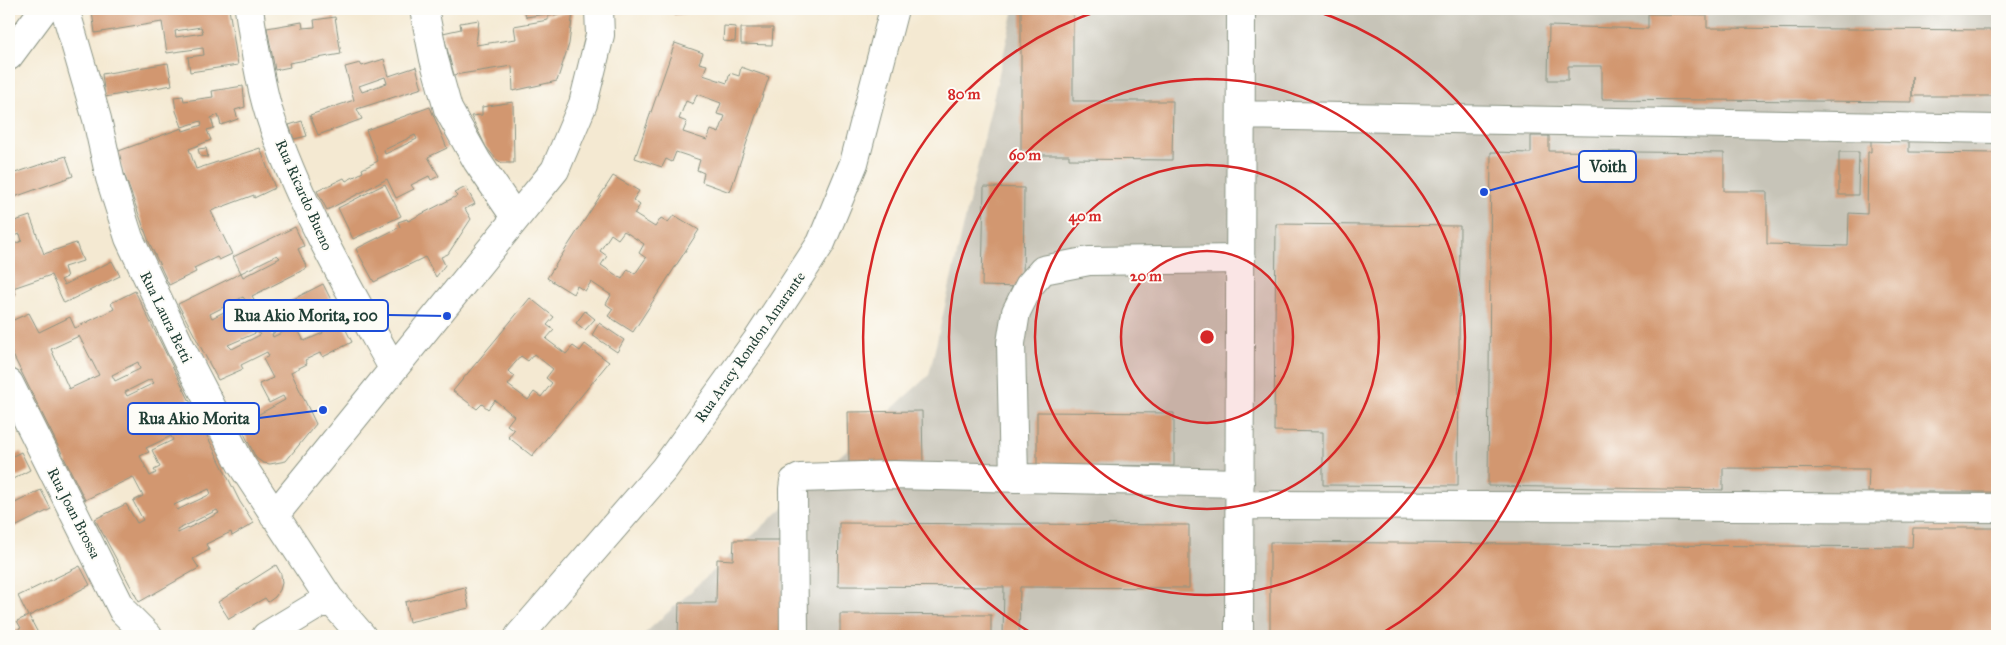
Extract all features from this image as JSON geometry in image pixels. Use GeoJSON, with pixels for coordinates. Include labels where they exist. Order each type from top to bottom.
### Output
{"type":"FeatureCollection","features":[{"type":"Feature","properties":{"kind":"street"},"geometry":{"type":"LineString","coordinates":[[9,56],[44,9]]}},
{"type":"Feature","properties":{"kind":"street","name":"Rua Laura Betti"},"geometry":{"type":"LineString","coordinates":[[65,9],[97,120],[110,178],[129,238],[180,346],[241,464],[329,598]]}},
{"type":"Feature","properties":{"kind":"street","name":"Rua Ricardo Bueno"},"geometry":{"type":"LineString","coordinates":[[249,9],[269,112],[295,181],[340,274],[393,368]]}},
{"type":"Feature","properties":{"kind":"street"},"geometry":{"type":"LineString","coordinates":[[424,9],[434,59],[448,108],[477,161],[516,217]]}},
{"type":"Feature","properties":{"kind":"street"},"geometry":{"type":"LineString","coordinates":[[274,516],[555,170],[583,104],[600,35],[599,9]]}},
{"type":"Feature","properties":{"kind":"street","name":"Rua Aracy Rondon Amarante"},"geometry":{"type":"LineString","coordinates":[[519,636],[664,469],[758,338],[821,243],[854,163],[894,9]]}},
{"type":"Feature","properties":{"kind":"street"},"geometry":{"type":"LineString","coordinates":[[1239,636],[1241,9]]}},
{"type":"Feature","properties":{"kind":"street"},"geometry":{"type":"LineString","coordinates":[[1241,115],[1997,129]]}},
{"type":"Feature","properties":{"kind":"street"},"geometry":{"type":"LineString","coordinates":[[1014,478],[1011,343],[1016,312],[1029,286],[1043,270],[1088,261],[1241,259]]}},
{"type":"Feature","properties":{"kind":"street","name":"Rua Joan Brossa"},"geometry":{"type":"LineString","coordinates":[[9,383],[123,611],[148,636]]}},
{"type":"Feature","properties":{"kind":"street"},"geometry":{"type":"LineString","coordinates":[[794,636],[792,536],[794,481],[800,478],[894,475],[1014,478],[1240,494],[1997,508]]}},
{"type":"Feature","properties":{"kind":"street"},"geometry":{"type":"LineString","coordinates":[[266,636],[329,598],[362,636]]}},
{"type":"Feature","properties":{"kind":"shaded area"},"geometry":{"type":"Polygon","coordinates":[[[1014,9],[1997,9],[1997,636],[642,636],[929,375],[1014,9]]]}},
{"type":"Feature","properties":{"kind":"building"},"geometry":{"type":"Polygon","coordinates":[[[111,9],[229,9],[238,65],[190,72],[188,57],[204,55],[203,48],[167,53],[162,22],[95,33],[92,12],[111,9]],[[201,27],[175,31],[176,37],[203,33],[201,27]]]}},
{"type":"Feature","properties":{"kind":"building"},"geometry":{"type":"Polygon","coordinates":[[[524,9],[573,9],[573,10],[526,17],[524,9]]]}},
{"type":"Feature","properties":{"kind":"building"},"geometry":{"type":"Polygon","coordinates":[[[673,9],[704,9],[704,10],[674,15],[673,9]]]}},
{"type":"Feature","properties":{"kind":"building"},"geometry":{"type":"Polygon","coordinates":[[[1021,9],[1073,9],[1073,101],[1173,101],[1172,160],[1069,159],[1069,155],[1021,155],[1021,9]]]}},
{"type":"Feature","properties":{"kind":"building"},"geometry":{"type":"Polygon","coordinates":[[[573,12],[569,44],[557,81],[513,91],[512,66],[454,75],[443,33],[461,29],[460,23],[479,20],[476,45],[516,39],[514,26],[548,20],[548,16],[573,12]]]}},
{"type":"Feature","properties":{"kind":"building"},"geometry":{"type":"Polygon","coordinates":[[[1648,14],[1707,15],[1707,28],[1996,30],[1995,96],[1912,96],[1912,102],[1602,99],[1602,66],[1568,66],[1568,80],[1548,80],[1549,26],[1648,29],[1648,14]]]}},
{"type":"Feature","properties":{"kind":"building"},"geometry":{"type":"Polygon","coordinates":[[[335,17],[341,54],[289,63],[290,67],[275,70],[267,28],[302,22],[303,28],[315,27],[314,20],[335,17]]]}},
{"type":"Feature","properties":{"kind":"building"},"geometry":{"type":"Polygon","coordinates":[[[724,26],[736,27],[735,42],[723,41],[724,26]]]}},
{"type":"Feature","properties":{"kind":"building"},"geometry":{"type":"Polygon","coordinates":[[[741,28],[773,28],[772,45],[741,44],[741,28]]]}},
{"type":"Feature","properties":{"kind":"building"},"geometry":{"type":"Polygon","coordinates":[[[675,43],[703,53],[699,63],[707,65],[703,75],[727,83],[730,73],[739,76],[741,67],[769,77],[730,192],[702,182],[704,173],[697,170],[700,160],[676,152],[672,162],[666,159],[662,167],[635,158],[675,43]],[[697,94],[693,104],[686,101],[679,119],[687,122],[683,132],[707,140],[711,130],[719,133],[725,116],[717,114],[721,103],[697,94]]]}},
{"type":"Feature","properties":{"kind":"building"},"geometry":{"type":"Polygon","coordinates":[[[384,59],[389,76],[416,67],[422,88],[357,109],[362,119],[318,135],[310,115],[354,100],[345,67],[360,63],[362,66],[384,59]],[[385,77],[359,86],[362,92],[387,83],[385,77]]]}},
{"type":"Feature","properties":{"kind":"building"},"geometry":{"type":"Polygon","coordinates":[[[168,63],[172,85],[105,97],[102,74],[168,63]]]}},
{"type":"Feature","properties":{"kind":"building"},"geometry":{"type":"Polygon","coordinates":[[[243,86],[245,107],[235,110],[238,119],[221,125],[218,115],[211,118],[214,128],[207,130],[211,140],[189,149],[196,169],[260,148],[275,188],[254,198],[254,195],[211,211],[232,254],[219,260],[217,257],[194,268],[196,272],[169,285],[149,242],[116,152],[182,128],[183,131],[202,125],[201,121],[182,127],[176,111],[174,97],[183,96],[184,101],[213,97],[212,91],[243,86]]]}},
{"type":"Feature","properties":{"kind":"building"},"geometry":{"type":"Polygon","coordinates":[[[513,102],[514,163],[502,163],[486,147],[471,116],[482,115],[482,107],[513,102]]]}},
{"type":"Feature","properties":{"kind":"building"},"geometry":{"type":"Polygon","coordinates":[[[430,107],[447,148],[428,157],[439,176],[431,180],[429,176],[411,185],[414,189],[396,198],[387,179],[327,210],[317,191],[344,178],[346,181],[363,172],[362,169],[378,161],[366,130],[430,107]],[[415,135],[384,150],[385,154],[417,139],[415,135]]]}},
{"type":"Feature","properties":{"kind":"building"},"geometry":{"type":"Polygon","coordinates":[[[302,121],[307,136],[294,139],[289,125],[302,121]]]}},
{"type":"Feature","properties":{"kind":"building"},"geometry":{"type":"Polygon","coordinates":[[[9,132],[13,152],[9,153],[9,132]]]}},
{"type":"Feature","properties":{"kind":"building"},"geometry":{"type":"Polygon","coordinates":[[[1531,136],[1549,136],[1549,151],[1724,153],[1724,191],[1767,191],[1767,244],[1848,246],[1849,213],[1867,214],[1868,152],[1871,152],[1871,140],[1909,140],[1909,152],[1997,153],[1997,492],[1868,492],[1869,469],[1723,468],[1723,490],[1488,486],[1491,152],[1531,153],[1531,136]]]}},
{"type":"Feature","properties":{"kind":"building"},"geometry":{"type":"Polygon","coordinates":[[[206,148],[208,157],[200,156],[198,149],[206,148]]]}},
{"type":"Feature","properties":{"kind":"building"},"geometry":{"type":"Polygon","coordinates":[[[1839,152],[1859,152],[1858,195],[1839,195],[1839,152]]]}},
{"type":"Feature","properties":{"kind":"building"},"geometry":{"type":"Polygon","coordinates":[[[66,156],[73,176],[9,199],[9,175],[66,156]]]}},
{"type":"Feature","properties":{"kind":"building"},"geometry":{"type":"Polygon","coordinates":[[[613,176],[639,191],[633,200],[640,205],[634,214],[655,227],[661,218],[668,222],[674,215],[699,230],[633,332],[608,316],[613,309],[606,304],[611,295],[591,282],[585,291],[577,286],[573,294],[547,278],[613,176]],[[624,231],[618,239],[611,234],[600,251],[607,256],[601,265],[622,279],[628,269],[635,274],[646,258],[639,253],[644,244],[624,231]]]}},
{"type":"Feature","properties":{"kind":"building"},"geometry":{"type":"Polygon","coordinates":[[[385,184],[401,216],[353,239],[338,208],[385,184]]]}},
{"type":"Feature","properties":{"kind":"building"},"geometry":{"type":"Polygon","coordinates":[[[466,187],[475,204],[465,209],[471,219],[448,254],[441,257],[445,265],[436,277],[425,257],[374,282],[356,249],[400,227],[398,222],[407,219],[408,221],[457,196],[454,193],[466,187]]]}},
{"type":"Feature","properties":{"kind":"building"},"geometry":{"type":"Polygon","coordinates":[[[984,187],[1024,188],[1023,287],[982,286],[984,187]]]}},
{"type":"Feature","properties":{"kind":"building"},"geometry":{"type":"Polygon","coordinates":[[[30,216],[44,254],[76,243],[83,261],[64,267],[67,277],[61,280],[64,285],[112,261],[120,276],[64,303],[51,275],[13,288],[16,294],[9,297],[9,246],[22,241],[20,234],[9,238],[9,223],[30,216]]]}},
{"type":"Feature","properties":{"kind":"building"},"geometry":{"type":"Polygon","coordinates":[[[1276,224],[1460,226],[1458,486],[1323,485],[1323,432],[1274,431],[1276,224]]]}},
{"type":"Feature","properties":{"kind":"building"},"geometry":{"type":"Polygon","coordinates":[[[295,227],[304,246],[298,249],[307,268],[252,296],[262,315],[323,284],[352,342],[323,357],[320,353],[305,360],[307,364],[291,372],[316,424],[286,461],[270,464],[263,463],[256,458],[237,419],[250,413],[252,418],[285,400],[283,396],[269,403],[259,384],[273,378],[263,359],[269,356],[267,352],[241,365],[243,369],[218,380],[178,304],[241,273],[233,257],[295,227]],[[277,255],[241,273],[243,277],[280,258],[277,255]],[[243,297],[210,314],[212,318],[246,301],[243,297]],[[311,308],[281,322],[283,328],[272,334],[273,337],[296,326],[304,341],[323,333],[311,308]],[[258,332],[228,345],[232,349],[260,335],[258,332]]]}},
{"type":"Feature","properties":{"kind":"building"},"geometry":{"type":"Polygon","coordinates":[[[135,291],[240,502],[254,523],[232,536],[231,532],[206,544],[209,550],[193,559],[199,568],[139,602],[95,519],[126,504],[137,523],[143,520],[133,501],[143,496],[133,477],[85,500],[9,347],[9,322],[29,313],[39,332],[70,317],[75,328],[114,309],[111,303],[135,291]],[[79,336],[51,349],[69,389],[99,375],[79,336]],[[138,362],[112,375],[115,381],[140,369],[138,362]],[[151,379],[125,392],[127,396],[154,383],[151,379]],[[171,436],[146,448],[149,452],[140,456],[150,476],[156,473],[154,470],[160,467],[152,450],[173,440],[171,436]],[[209,489],[174,505],[177,510],[211,494],[209,489]],[[217,510],[177,530],[178,533],[219,513],[217,510]]]}},
{"type":"Feature","properties":{"kind":"building"},"geometry":{"type":"Polygon","coordinates":[[[530,298],[554,317],[547,325],[554,330],[546,339],[566,354],[573,346],[580,351],[585,344],[609,362],[532,456],[508,437],[514,430],[507,425],[514,416],[495,400],[488,409],[482,404],[477,409],[453,391],[530,298]],[[534,354],[528,361],[521,356],[508,371],[515,376],[508,385],[528,400],[534,392],[541,397],[552,383],[546,378],[553,369],[534,354]]]}},
{"type":"Feature","properties":{"kind":"building"},"geometry":{"type":"Polygon","coordinates":[[[585,311],[595,319],[585,330],[576,323],[585,311]]]}},
{"type":"Feature","properties":{"kind":"building"},"geometry":{"type":"Polygon","coordinates":[[[599,323],[624,340],[617,352],[592,335],[599,323]]]}},
{"type":"Feature","properties":{"kind":"building"},"geometry":{"type":"Polygon","coordinates":[[[922,411],[923,463],[849,464],[848,412],[922,411]]]}},
{"type":"Feature","properties":{"kind":"building"},"geometry":{"type":"Polygon","coordinates":[[[1037,412],[1174,413],[1174,466],[1037,465],[1037,412]]]}},
{"type":"Feature","properties":{"kind":"building"},"geometry":{"type":"Polygon","coordinates":[[[21,452],[30,470],[9,481],[9,458],[21,452]]]}},
{"type":"Feature","properties":{"kind":"building"},"geometry":{"type":"Polygon","coordinates":[[[41,490],[51,509],[9,530],[9,506],[41,490]]]}},
{"type":"Feature","properties":{"kind":"building"},"geometry":{"type":"Polygon","coordinates":[[[839,523],[1189,525],[1189,588],[1020,587],[1019,636],[1003,636],[1004,587],[838,586],[839,523]]]}},
{"type":"Feature","properties":{"kind":"building"},"geometry":{"type":"Polygon","coordinates":[[[1913,528],[1997,528],[1997,636],[1270,636],[1270,542],[1912,547],[1913,528]]]}},
{"type":"Feature","properties":{"kind":"building"},"geometry":{"type":"Polygon","coordinates":[[[734,540],[783,540],[781,636],[678,636],[679,603],[716,603],[717,559],[733,560],[734,540]]]}},
{"type":"Feature","properties":{"kind":"building"},"geometry":{"type":"Polygon","coordinates":[[[276,565],[281,574],[282,583],[275,597],[268,602],[265,598],[229,619],[218,602],[276,565]]]}},
{"type":"Feature","properties":{"kind":"building"},"geometry":{"type":"Polygon","coordinates":[[[80,566],[90,585],[29,616],[39,635],[9,636],[9,634],[21,628],[17,621],[28,616],[18,596],[80,566]]]}},
{"type":"Feature","properties":{"kind":"building"},"geometry":{"type":"Polygon","coordinates":[[[465,587],[469,608],[409,622],[405,602],[465,587]]]}},
{"type":"Feature","properties":{"kind":"building"},"geometry":{"type":"Polygon","coordinates":[[[840,614],[991,615],[991,636],[840,636],[840,614]]]}},
{"type":"Feature","properties":{"kind":"place","name":"Voith"},"geometry":{"type":"Point","coordinates":[1484,192]}},
{"type":"Feature","properties":{"kind":"place","name":"Rua Akio Morita, 100"},"geometry":{"type":"Point","coordinates":[447,316]}},
{"type":"Feature","properties":{"kind":"place","name":"Rua Akio Morita"},"geometry":{"type":"Point","coordinates":[323,410]}}]}
